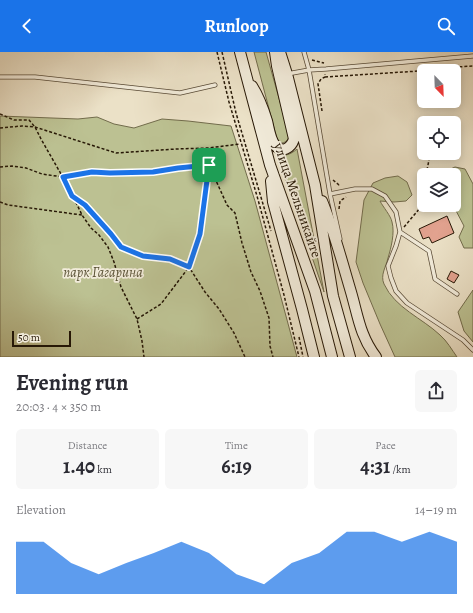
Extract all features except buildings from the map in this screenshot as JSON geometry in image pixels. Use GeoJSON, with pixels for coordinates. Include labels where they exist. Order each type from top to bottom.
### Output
{"type":"FeatureCollection","features":[{"type":"Feature","properties":{"kind":"main road","name":"улица Мельникайте"},"geometry":{"type":"LineString","coordinates":[[240,52],[270,165],[315,291],[332,357]]}},
{"type":"Feature","properties":{"kind":"main road"},"geometry":{"type":"LineString","coordinates":[[246,78],[257,94],[275,145],[278,148],[283,149],[290,147],[293,144],[294,139],[276,66],[275,52]]}},
{"type":"Feature","properties":{"kind":"main road","name":"улица Мельникайте"},"geometry":{"type":"LineString","coordinates":[[280,52],[315,185],[333,296],[350,357]]}},
{"type":"Feature","properties":{"kind":"main road"},"geometry":{"type":"LineString","coordinates":[[270,165],[273,202],[314,357]]}},
{"type":"Feature","properties":{"kind":"main road"},"geometry":{"type":"LineString","coordinates":[[315,185],[328,217],[363,335],[371,351],[376,357]]}},
{"type":"Feature","properties":{"kind":"lane"},"geometry":{"type":"LineString","coordinates":[[304,52],[309,70],[330,194],[351,293]]}},
{"type":"Feature","properties":{"kind":"lane"},"geometry":{"type":"LineString","coordinates":[[287,74],[309,70],[473,56]]}},
{"type":"Feature","properties":{"kind":"lane"},"geometry":{"type":"LineString","coordinates":[[0,78],[34,77],[180,93],[215,85]]}},
{"type":"Feature","properties":{"kind":"lane"},"geometry":{"type":"LineString","coordinates":[[330,194],[355,189],[372,189],[385,196],[396,212],[400,232],[388,266],[396,291],[407,303],[463,340],[473,350]]}},
{"type":"Feature","properties":{"kind":"lane"},"geometry":{"type":"LineString","coordinates":[[400,232],[429,251],[435,278],[457,294]]}},
{"type":"Feature","properties":{"kind":"path"},"geometry":{"type":"LineString","coordinates":[[217,52],[240,144],[257,196],[299,357]]}},
{"type":"Feature","properties":{"kind":"path"},"geometry":{"type":"LineString","coordinates":[[222,52],[236,113],[271,231]]}},
{"type":"Feature","properties":{"kind":"path"},"geometry":{"type":"LineString","coordinates":[[310,56],[311,60],[325,64],[325,77]]}},
{"type":"Feature","properties":{"kind":"path"},"geometry":{"type":"LineString","coordinates":[[323,114],[318,84],[321,79],[325,77],[473,66]]}},
{"type":"Feature","properties":{"kind":"path"},"geometry":{"type":"LineString","coordinates":[[0,114],[14,120],[30,120],[35,126],[82,215],[90,228],[99,235],[108,247],[122,287],[137,319],[144,357]]}},
{"type":"Feature","properties":{"kind":"path"},"geometry":{"type":"LineString","coordinates":[[0,128],[35,126],[116,153],[208,148],[240,144]]}},
{"type":"Feature","properties":{"kind":"path"},"geometry":{"type":"LineString","coordinates":[[137,319],[161,304],[189,267],[200,234],[209,165],[208,148]]}},
{"type":"Feature","properties":{"kind":"path"},"geometry":{"type":"LineString","coordinates":[[427,168],[429,160]]}},
{"type":"Feature","properties":{"kind":"path"},"geometry":{"type":"LineString","coordinates":[[0,167],[12,166],[26,168],[42,174],[63,177],[92,172],[153,172],[209,165]]}},
{"type":"Feature","properties":{"kind":"path"},"geometry":{"type":"LineString","coordinates":[[209,165],[227,205],[235,213],[251,272],[260,291],[269,318],[270,346],[273,357]]}},
{"type":"Feature","properties":{"kind":"path"},"geometry":{"type":"LineString","coordinates":[[334,180],[339,185],[345,186],[347,196],[340,201],[339,210]]}},
{"type":"Feature","properties":{"kind":"path"},"geometry":{"type":"LineString","coordinates":[[72,196],[85,205],[121,247],[143,256],[170,259],[189,267],[205,292],[220,309],[234,333],[245,357]]}},
{"type":"Feature","properties":{"kind":"path"},"geometry":{"type":"LineString","coordinates":[[0,202],[8,205],[82,215]]}},
{"type":"Feature","properties":{"kind":"path"},"geometry":{"type":"LineString","coordinates":[[400,232],[417,212]]}},
{"type":"Feature","properties":{"kind":"path"},"geometry":{"type":"LineString","coordinates":[[299,335],[303,357]]}},
{"type":"Feature","properties":{"kind":"green space"},"geometry":{"type":"Polygon","coordinates":[[[254,52],[266,52],[289,134],[288,140],[283,143],[277,139],[254,52]]]}},
{"type":"Feature","properties":{"kind":"green space","name":"парк Гагарина"},"geometry":{"type":"Polygon","coordinates":[[[0,116],[78,119],[97,117],[114,124],[134,128],[162,119],[231,126],[255,201],[297,357],[0,357],[0,116]]]}},
{"type":"Feature","properties":{"kind":"green space"},"geometry":{"type":"Polygon","coordinates":[[[297,149],[324,292],[277,155],[287,155],[297,149]]]}},
{"type":"Feature","properties":{"kind":"green space"},"geometry":{"type":"Polygon","coordinates":[[[461,168],[465,169],[473,184],[473,248],[464,248],[459,237],[464,226],[457,212],[461,212],[461,168]]]}},
{"type":"Feature","properties":{"kind":"green space"},"geometry":{"type":"Polygon","coordinates":[[[398,176],[407,182],[412,195],[406,201],[380,201],[389,214],[393,226],[392,240],[383,274],[383,281],[395,300],[443,337],[457,357],[395,357],[363,283],[356,262],[364,200],[373,183],[385,178],[398,176]]]}},
{"type":"Feature","properties":{"kind":"green space"},"geometry":{"type":"Polygon","coordinates":[[[473,290],[473,342],[464,331],[458,312],[473,290]]]}},
{"type":"Feature","properties":{"kind":"route"},"geometry":{"type":"LineString","coordinates":[[209,165],[200,234],[189,267],[170,259],[143,256],[121,247],[85,205],[72,196],[63,177],[92,172],[153,172],[209,165]]}}]}
